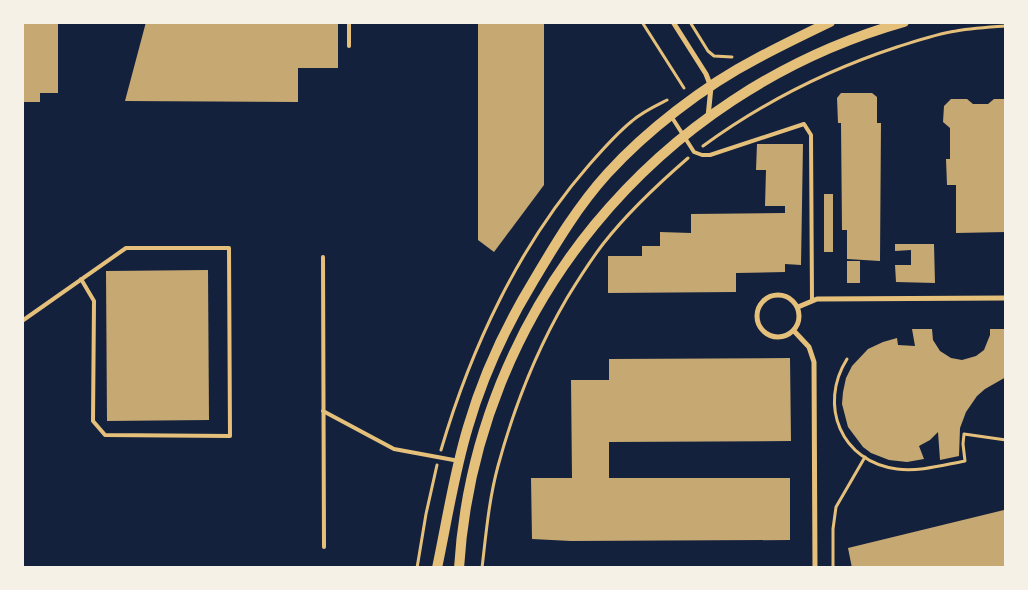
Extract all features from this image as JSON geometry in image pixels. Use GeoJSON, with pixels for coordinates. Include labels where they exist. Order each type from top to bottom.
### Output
{"type":"FeatureCollection","features":[{"type":"Feature","properties":{"kind":"main road"},"geometry":{"type":"LineString","coordinates":[[437,568],[458,461],[480,389],[504,332],[541,268],[582,205],[607,174],[630,151],[671,116],[711,87],[755,59],[830,22]]}},
{"type":"Feature","properties":{"kind":"main road"},"geometry":{"type":"LineString","coordinates":[[459,568],[472,480],[494,400],[514,352],[527,328],[557,275],[585,236],[635,179],[708,117],[749,89],[792,66],[848,41],[904,22]]}},
{"type":"Feature","properties":{"kind":"street"},"geometry":{"type":"LineString","coordinates":[[673,22],[706,74],[711,87],[708,117]]}},
{"type":"Feature","properties":{"kind":"street"},"geometry":{"type":"LineString","coordinates":[[774,295],[788,297],[798,307],[799,319],[794,331],[784,337],[771,336],[761,329],[757,316],[762,302],[774,295]]}},
{"type":"Feature","properties":{"kind":"street"},"geometry":{"type":"LineString","coordinates":[[798,307],[817,299],[1006,298]]}},
{"type":"Feature","properties":{"kind":"street"},"geometry":{"type":"LineString","coordinates":[[794,331],[809,347],[814,362],[815,568]]}},
{"type":"Feature","properties":{"kind":"lane"},"geometry":{"type":"LineString","coordinates":[[349,22],[349,46]]}},
{"type":"Feature","properties":{"kind":"lane"},"geometry":{"type":"LineString","coordinates":[[671,116],[694,152],[702,155],[710,155],[804,124],[811,135],[812,301]]}},
{"type":"Feature","properties":{"kind":"lane"},"geometry":{"type":"LineString","coordinates":[[22,321],[81,279],[126,248],[229,248],[230,436],[105,435],[93,421],[94,301],[81,279]]}},
{"type":"Feature","properties":{"kind":"lane"},"geometry":{"type":"LineString","coordinates":[[323,257],[324,547]]}},
{"type":"Feature","properties":{"kind":"lane"},"geometry":{"type":"LineString","coordinates":[[324,411],[394,449],[458,461]]}},
{"type":"Feature","properties":{"kind":"lane"},"geometry":{"type":"LineString","coordinates":[[259,568],[390,568]]}},
{"type":"Feature","properties":{"kind":"path"},"geometry":{"type":"LineString","coordinates":[[642,22],[684,88]]}},
{"type":"Feature","properties":{"kind":"path"},"geometry":{"type":"LineString","coordinates":[[690,22],[708,51],[714,56],[733,57]]}},
{"type":"Feature","properties":{"kind":"path"},"geometry":{"type":"LineString","coordinates":[[482,568],[497,468],[516,404],[550,329],[576,283],[602,246],[650,192],[694,152],[768,103],[800,86],[850,64],[928,37],[955,31],[1006,26]]}},
{"type":"Feature","properties":{"kind":"path"},"geometry":{"type":"LineString","coordinates":[[847,359],[834,391],[836,417],[840,430],[847,441],[855,451],[865,457],[886,467],[914,470],[965,461],[964,434],[1006,440]]}},
{"type":"Feature","properties":{"kind":"path"},"geometry":{"type":"LineString","coordinates":[[417,568],[439,457],[463,385]]}},
{"type":"Feature","properties":{"kind":"path"},"geometry":{"type":"LineString","coordinates":[[833,568],[833,529],[836,507],[865,457]]}},
{"type":"Feature","properties":{"kind":"building"},"geometry":{"type":"Polygon","coordinates":[[[22,22],[58,22],[58,93],[40,93],[40,102],[24,102],[24,99],[22,99],[22,22]]]}},
{"type":"Feature","properties":{"kind":"building"},"geometry":{"type":"Polygon","coordinates":[[[146,22],[338,22],[338,68],[298,68],[298,102],[125,101],[146,22]]]}},
{"type":"Feature","properties":{"kind":"building"},"geometry":{"type":"Polygon","coordinates":[[[478,22],[544,22],[544,185],[494,252],[478,240],[478,22]]]}},
{"type":"Feature","properties":{"kind":"building"},"geometry":{"type":"Polygon","coordinates":[[[841,93],[872,93],[877,97],[877,123],[881,123],[880,261],[847,259],[847,230],[842,230],[841,123],[838,123],[837,98],[841,93]]]}},
{"type":"Feature","properties":{"kind":"building"},"geometry":{"type":"Polygon","coordinates":[[[951,99],[967,99],[973,104],[988,104],[994,99],[1006,99],[1006,232],[956,233],[956,185],[947,185],[946,159],[950,159],[950,128],[943,122],[944,106],[951,99]]]}},
{"type":"Feature","properties":{"kind":"building"},"geometry":{"type":"Polygon","coordinates":[[[757,144],[803,144],[801,265],[785,264],[785,272],[736,273],[736,292],[608,293],[608,256],[642,256],[642,246],[660,246],[660,232],[691,233],[691,214],[785,213],[785,206],[765,206],[766,170],[756,170],[757,144]]]}},
{"type":"Feature","properties":{"kind":"building"},"geometry":{"type":"Polygon","coordinates":[[[824,194],[833,194],[833,252],[824,252],[824,194]]]}},
{"type":"Feature","properties":{"kind":"building"},"geometry":{"type":"Polygon","coordinates":[[[895,244],[934,244],[935,283],[896,282],[895,265],[911,265],[911,250],[895,251],[895,244]]]}},
{"type":"Feature","properties":{"kind":"building"},"geometry":{"type":"Polygon","coordinates":[[[847,261],[860,261],[860,283],[847,283],[847,261]]]}},
{"type":"Feature","properties":{"kind":"building"},"geometry":{"type":"Polygon","coordinates":[[[208,270],[209,420],[107,421],[106,271],[208,270]]]}},
{"type":"Feature","properties":{"kind":"building"},"geometry":{"type":"Polygon","coordinates":[[[912,329],[932,329],[933,340],[940,351],[951,358],[962,360],[976,356],[984,350],[990,335],[990,329],[1006,329],[1006,377],[977,396],[966,412],[960,428],[959,456],[940,460],[938,432],[930,440],[919,446],[924,459],[907,462],[889,460],[871,453],[863,447],[848,427],[842,404],[846,378],[852,366],[868,349],[883,342],[897,338],[898,345],[915,346],[912,329]]]}},
{"type":"Feature","properties":{"kind":"building"},"geometry":{"type":"Polygon","coordinates":[[[790,358],[791,441],[609,442],[609,478],[790,478],[790,540],[571,541],[532,539],[531,478],[572,478],[571,380],[609,380],[609,359],[790,358]]]}},
{"type":"Feature","properties":{"kind":"building"},"geometry":{"type":"Polygon","coordinates":[[[1004,510],[1006,517],[1006,568],[852,568],[848,548],[1004,510]]]}}]}
